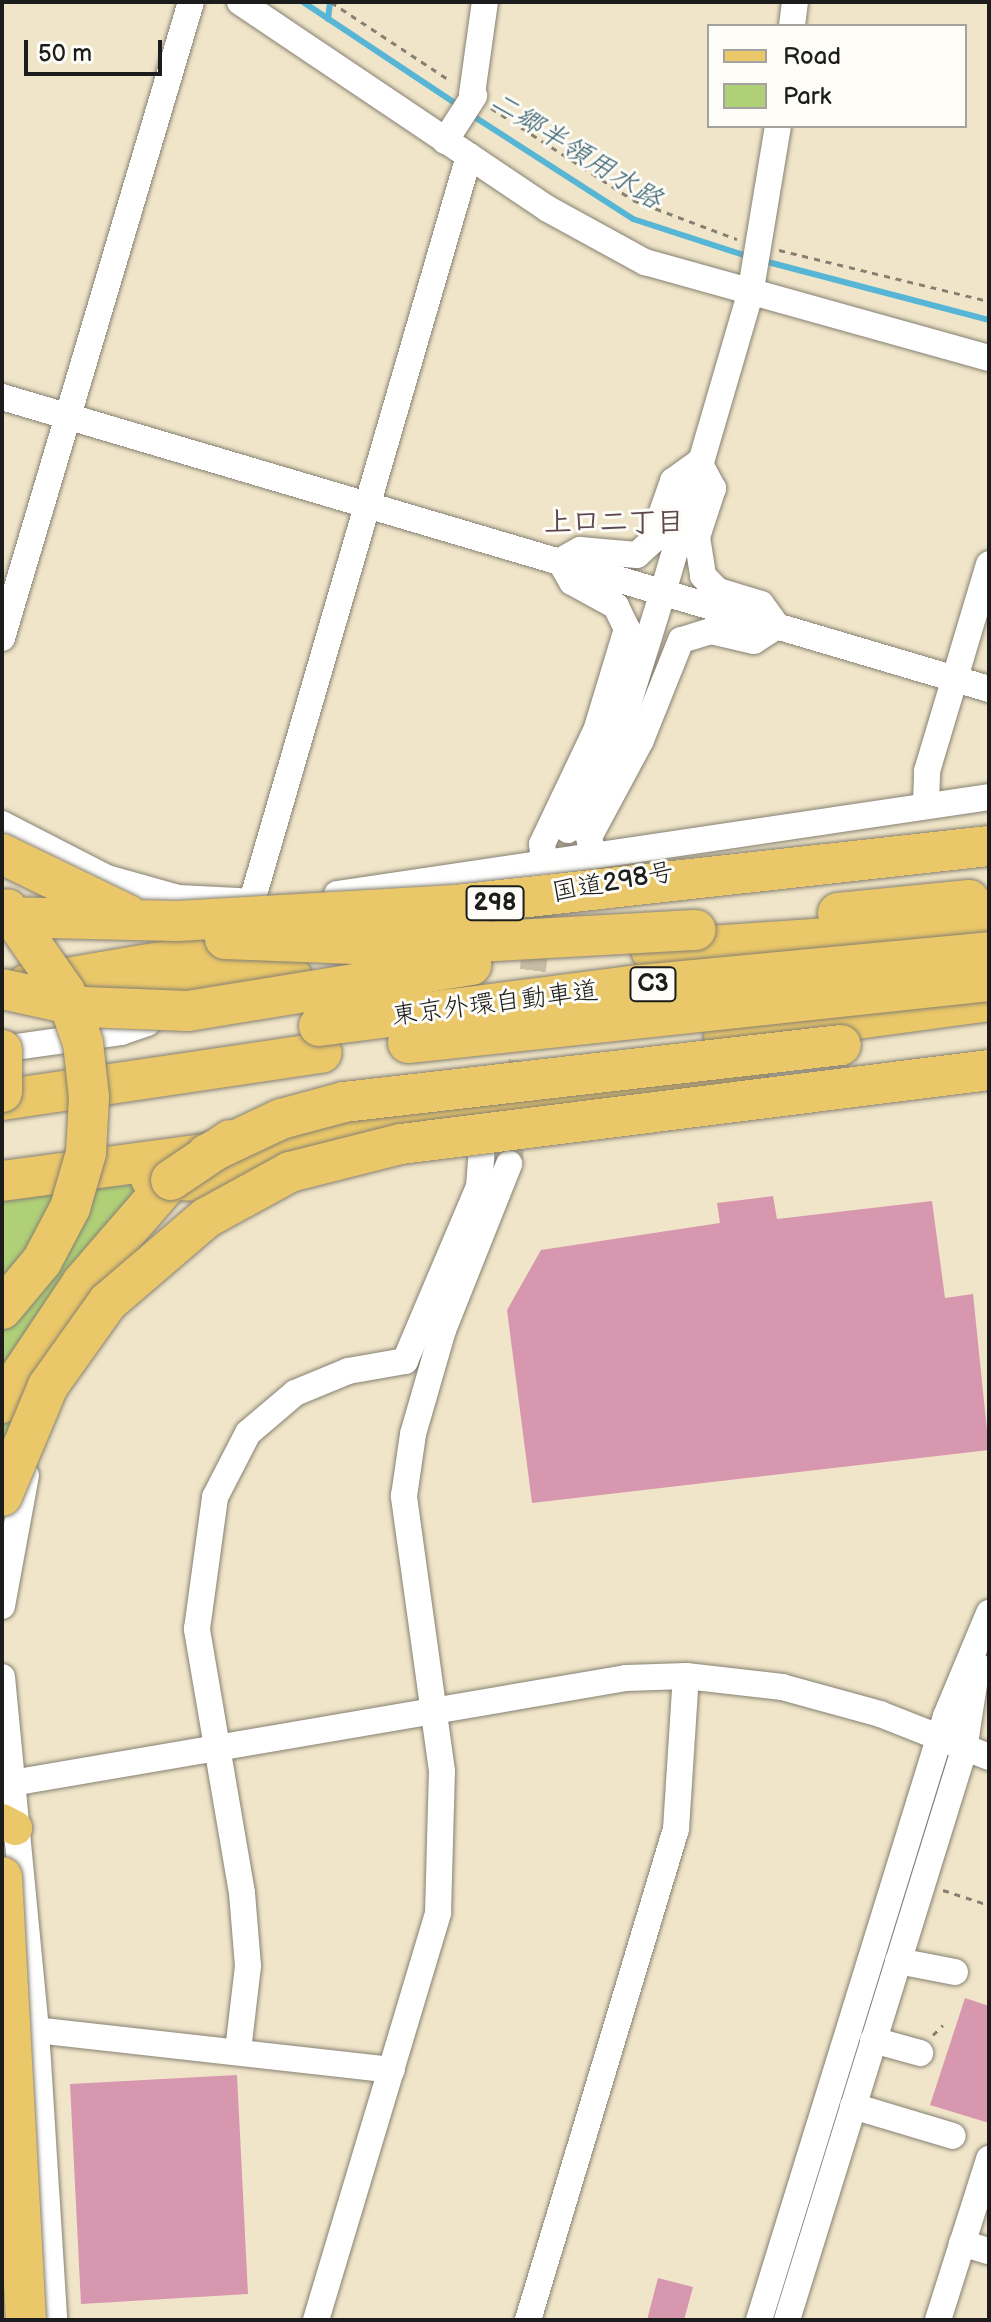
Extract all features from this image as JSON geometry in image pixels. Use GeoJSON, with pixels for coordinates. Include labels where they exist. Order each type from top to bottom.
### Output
{"type":"FeatureCollection","features":[{"type":"Feature","properties":{"kind":"highway","name":"国道298号"},"geometry":{"type":"LineString","coordinates":[[2,989],[777,854],[989,828]]}},
{"type":"Feature","properties":{"kind":"highway"},"geometry":{"type":"LineString","coordinates":[[2,917],[163,921],[456,905],[989,846]]}},
{"type":"Feature","properties":{"kind":"highway"},"geometry":{"type":"LineString","coordinates":[[2,854],[112,909],[257,943],[407,946],[893,920],[989,927]]}},
{"type":"Feature","properties":{"kind":"highway"},"geometry":{"type":"LineString","coordinates":[[893,920],[989,882]]}},
{"type":"Feature","properties":{"kind":"highway"},"geometry":{"type":"LineString","coordinates":[[82,976],[139,949],[178,898]]}},
{"type":"Feature","properties":{"kind":"highway"},"geometry":{"type":"LineString","coordinates":[[2,1008],[169,989],[893,920],[989,899]]}},
{"type":"Feature","properties":{"kind":"highway"},"geometry":{"type":"LineString","coordinates":[[2,903],[65,992],[83,1043],[89,1097],[86,1153],[70,1208],[42,1261],[2,1309]]}},
{"type":"Feature","properties":{"kind":"highway"},"geometry":{"type":"LineString","coordinates":[[2,989],[84,1007],[188,1011],[696,930]]}},
{"type":"Feature","properties":{"kind":"highway","name":"東京外環自動車道"},"geometry":{"type":"LineString","coordinates":[[2,1100],[320,1040],[641,985],[989,952]]}},
{"type":"Feature","properties":{"kind":"highway","name":"東京外環自動車道"},"geometry":{"type":"LineString","coordinates":[[2,1072],[320,1040],[989,981]]}},
{"type":"Feature","properties":{"kind":"highway"},"geometry":{"type":"LineString","coordinates":[[2,1347],[101,1241],[171,1180],[207,1154],[300,1105],[368,1086],[989,1001]]}},
{"type":"Feature","properties":{"kind":"highway"},"geometry":{"type":"LineString","coordinates":[[207,1154],[281,1119],[344,1102],[989,1029]]}},
{"type":"Feature","properties":{"kind":"highway"},"geometry":{"type":"LineString","coordinates":[[2,1050],[2,1092]]}},
{"type":"Feature","properties":{"kind":"highway"},"geometry":{"type":"LineString","coordinates":[[2,1181],[374,1125],[989,1053]]}},
{"type":"Feature","properties":{"kind":"highway"},"geometry":{"type":"LineString","coordinates":[[2,1496],[48,1386],[108,1302],[206,1218],[290,1172],[416,1142],[989,1070]]}},
{"type":"Feature","properties":{"kind":"highway"},"geometry":{"type":"LineString","coordinates":[[61,1171],[247,1183]]}},
{"type":"Feature","properties":{"kind":"highway"},"geometry":{"type":"LineString","coordinates":[[2,1403],[82,1283],[171,1180]]}},
{"type":"Feature","properties":{"kind":"highway"},"geometry":{"type":"LineString","coordinates":[[2,1877],[26,2320]]}},
{"type":"Feature","properties":{"kind":"highway"},"geometry":{"type":"LineString","coordinates":[[2,2216],[4,2320]]}},
{"type":"Feature","properties":{"kind":"street"},"geometry":{"type":"LineString","coordinates":[[2,638],[191,2]]}},
{"type":"Feature","properties":{"kind":"street"},"geometry":{"type":"LineString","coordinates":[[240,2],[445,141],[600,240],[750,295],[989,358]]}},
{"type":"Feature","properties":{"kind":"street"},"geometry":{"type":"LineString","coordinates":[[445,141],[473,95],[485,2]]}},
{"type":"Feature","properties":{"kind":"street"},"geometry":{"type":"LineString","coordinates":[[792,24],[795,2]]}},
{"type":"Feature","properties":{"kind":"street"},"geometry":{"type":"LineString","coordinates":[[568,830],[619,733],[663,592],[750,295],[761,246],[778,128]]}},
{"type":"Feature","properties":{"kind":"street"},"geometry":{"type":"LineString","coordinates":[[252,901],[469,156]]}},
{"type":"Feature","properties":{"kind":"street"},"geometry":{"type":"LineString","coordinates":[[2,397],[989,689]]}},
{"type":"Feature","properties":{"kind":"street"},"geometry":{"type":"LineString","coordinates":[[560,561],[580,550],[637,555],[652,541],[673,481],[699,462]]}},
{"type":"Feature","properties":{"kind":"street"},"geometry":{"type":"LineString","coordinates":[[699,462],[713,488],[697,537],[703,576],[718,591],[761,604],[777,626]]}},
{"type":"Feature","properties":{"kind":"street"},"geometry":{"type":"LineString","coordinates":[[544,862],[542,844],[596,731],[627,629],[616,606],[572,582],[560,561]]}},
{"type":"Feature","properties":{"kind":"street"},"geometry":{"type":"LineString","coordinates":[[926,804],[927,771],[989,564]]}},
{"type":"Feature","properties":{"kind":"street"},"geometry":{"type":"LineString","coordinates":[[592,853],[589,837],[641,740],[681,640],[711,631],[754,641],[777,626]]}},
{"type":"Feature","properties":{"kind":"street"},"geometry":{"type":"LineString","coordinates":[[2,824],[107,878],[178,898],[252,901],[989,797]]}},
{"type":"Feature","properties":{"kind":"street"},"geometry":{"type":"LineString","coordinates":[[2,1050],[134,1028],[147,1023],[169,989]]}},
{"type":"Feature","properties":{"kind":"street"},"geometry":{"type":"LineString","coordinates":[[2,1606],[28,1468],[128,1273],[176,1219],[247,1183],[358,1159],[989,1089]]}},
{"type":"Feature","properties":{"kind":"street"},"geometry":{"type":"LineString","coordinates":[[238,2051],[248,1966],[197,1629],[206,1543],[226,1467],[248,1433],[295,1393],[348,1371],[405,1361],[479,1187],[482,1147]]}},
{"type":"Feature","properties":{"kind":"street"},"geometry":{"type":"LineString","coordinates":[[316,2320],[438,1913],[444,1843],[435,1711],[407,1538],[408,1458],[443,1330],[509,1164]]}},
{"type":"Feature","properties":{"kind":"street"},"geometry":{"type":"LineString","coordinates":[[759,2320],[946,1716],[978,1649],[989,1613]]}},
{"type":"Feature","properties":{"kind":"street"},"geometry":{"type":"LineString","coordinates":[[796,2318],[853,2106],[898,1961],[977,1754],[981,1725],[978,1649]]}},
{"type":"Feature","properties":{"kind":"street"},"geometry":{"type":"LineString","coordinates":[[12,1783],[626,1678],[686,1676],[782,1687],[880,1714],[938,1742],[977,1754]]}},
{"type":"Feature","properties":{"kind":"street"},"geometry":{"type":"LineString","coordinates":[[528,2320],[673,1842],[686,1676]]}},
{"type":"Feature","properties":{"kind":"street"},"geometry":{"type":"LineString","coordinates":[[2,1677],[12,1783],[9,1825],[36,2030],[54,2320]]}},
{"type":"Feature","properties":{"kind":"street"},"geometry":{"type":"LineString","coordinates":[[880,1714],[946,1716],[981,1725]]}},
{"type":"Feature","properties":{"kind":"street"},"geometry":{"type":"LineString","coordinates":[[898,1961],[946,1978]]}},
{"type":"Feature","properties":{"kind":"street"},"geometry":{"type":"LineString","coordinates":[[36,2030],[392,2070]]}},
{"type":"Feature","properties":{"kind":"street"},"geometry":{"type":"LineString","coordinates":[[873,2040],[920,2053]]}},
{"type":"Feature","properties":{"kind":"street"},"geometry":{"type":"LineString","coordinates":[[853,2106],[953,2136]]}},
{"type":"Feature","properties":{"kind":"street"},"geometry":{"type":"LineString","coordinates":[[938,2320],[989,2159]]}},
{"type":"Feature","properties":{"kind":"street"},"geometry":{"type":"LineString","coordinates":[[962,2243],[989,2251]]}},
{"type":"Feature","properties":{"kind":"street"},"geometry":{"type":"LineString","coordinates":[[2,2276],[51,2269]]}},
{"type":"Feature","properties":{"kind":"path"},"geometry":{"type":"LineString","coordinates":[[331,2],[633,200],[761,246],[989,301]]}},
{"type":"Feature","properties":{"kind":"path"},"geometry":{"type":"LineString","coordinates":[[943,1890],[989,1905]]}},
{"type":"Feature","properties":{"kind":"green space"},"geometry":{"type":"Polygon","coordinates":[[[139,1184],[135,1254],[51,1402],[2,1547],[2,1197],[139,1184]]]}},
{"type":"Feature","properties":{"kind":"building"},"geometry":{"type":"Polygon","coordinates":[[[773,1196],[777,1219],[932,1201],[945,1298],[973,1294],[989,1450],[532,1503],[507,1310],[541,1250],[720,1223],[717,1203],[773,1196]]]}},
{"type":"Feature","properties":{"kind":"building"},"geometry":{"type":"Polygon","coordinates":[[[965,1998],[989,2006],[989,2123],[930,2105],[965,1998]]]}},
{"type":"Feature","properties":{"kind":"building"},"geometry":{"type":"Polygon","coordinates":[[[237,2075],[248,2294],[81,2304],[70,2084],[237,2075]]]}},
{"type":"Feature","properties":{"kind":"building"},"geometry":{"type":"Polygon","coordinates":[[[658,2278],[693,2287],[684,2320],[647,2320],[658,2278]]]}},
{"type":"Feature","properties":{"kind":"waterway","name":"二郷半領用水路"},"geometry":{"type":"LineString","coordinates":[[303,2],[461,107]]}},
{"type":"Feature","properties":{"kind":"waterway"},"geometry":{"type":"LineString","coordinates":[[328,19],[330,2]]}},
{"type":"Feature","properties":{"kind":"waterway","name":"二郷半領用水路"},"geometry":{"type":"LineString","coordinates":[[470,114],[633,219],[750,257]]}},
{"type":"Feature","properties":{"kind":"waterway","name":"二郷半領用水路"},"geometry":{"type":"LineString","coordinates":[[764,261],[989,320]]}},
{"type":"Feature","properties":{"kind":"tunnel"},"geometry":{"type":"LineString","coordinates":[[509,1164],[541,903],[568,830]]}},
{"type":"Feature","properties":{"kind":"district","name":"上口二丁目"},"geometry":{"type":"Point","coordinates":[614,523]}}]}
